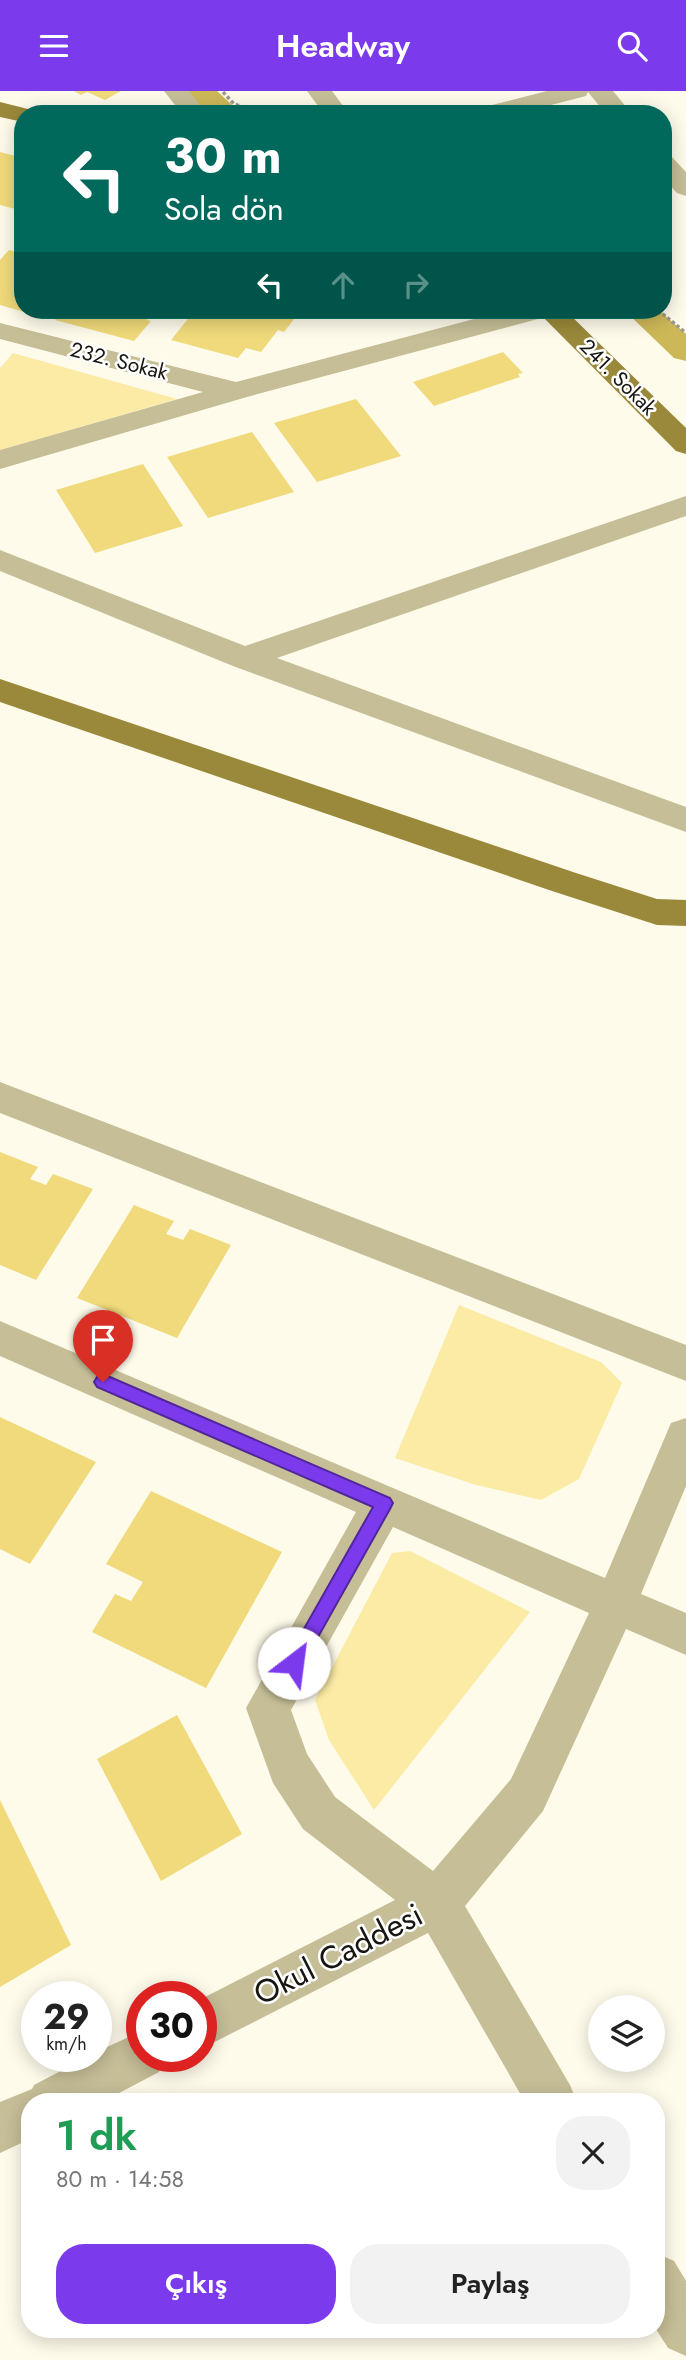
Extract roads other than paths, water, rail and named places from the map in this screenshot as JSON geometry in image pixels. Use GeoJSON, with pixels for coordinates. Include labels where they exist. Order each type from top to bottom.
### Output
{"type":"FeatureCollection","features":[{"type":"Feature","properties":{"kind":"main road","name":"241. Sokak"},"geometry":{"type":"LineString","coordinates":[[559,319],[686,445]]}},
{"type":"Feature","properties":{"kind":"main road"},"geometry":{"type":"LineString","coordinates":[[0,690],[564,882],[657,912],[686,913]]}},
{"type":"Feature","properties":{"kind":"street"},"geometry":{"type":"LineString","coordinates":[[176,91],[188,105]]}},
{"type":"Feature","properties":{"kind":"street"},"geometry":{"type":"LineString","coordinates":[[319,91],[330,105]]}},
{"type":"Feature","properties":{"kind":"street"},"geometry":{"type":"LineString","coordinates":[[512,105],[543,95],[577,91]]}},
{"type":"Feature","properties":{"kind":"street"},"geometry":{"type":"LineString","coordinates":[[600,91],[612,105]]}},
{"type":"Feature","properties":{"kind":"street"},"geometry":{"type":"LineString","coordinates":[[672,172],[686,188]]}},
{"type":"Feature","properties":{"kind":"street"},"geometry":{"type":"LineString","coordinates":[[0,460],[237,391],[505,319]]}},
{"type":"Feature","properties":{"kind":"street","name":"232. Sokak"},"geometry":{"type":"LineString","coordinates":[[2,335],[237,391]]}},
{"type":"Feature","properties":{"kind":"street"},"geometry":{"type":"LineString","coordinates":[[244,657],[686,506]]}},
{"type":"Feature","properties":{"kind":"street"},"geometry":{"type":"LineString","coordinates":[[0,560],[244,657],[686,820]]}},
{"type":"Feature","properties":{"kind":"street"},"geometry":{"type":"LineString","coordinates":[[0,1097],[686,1363]]}},
{"type":"Feature","properties":{"kind":"street"},"geometry":{"type":"LineString","coordinates":[[0,1338],[686,1634]]}},
{"type":"Feature","properties":{"kind":"street"},"geometry":{"type":"LineString","coordinates":[[437,1903],[527,1795],[615,1605],[686,1436]]}},
{"type":"Feature","properties":{"kind":"street"},"geometry":{"type":"LineString","coordinates":[[384,1503],[268,1709],[289,1767],[319,1813],[437,1903],[547,2093]]}},
{"type":"Feature","properties":{"kind":"street","name":"Okul Caddesi"},"geometry":{"type":"LineString","coordinates":[[217,2017],[437,1903]]}},
{"type":"Feature","properties":{"kind":"street"},"geometry":{"type":"LineString","coordinates":[[68,2093],[126,2063]]}},
{"type":"Feature","properties":{"kind":"street"},"geometry":{"type":"LineString","coordinates":[[0,2128],[21,2118]]}},
{"type":"Feature","properties":{"kind":"street"},"geometry":{"type":"LineString","coordinates":[[665,2294],[686,2330]]}},
{"type":"Feature","properties":{"kind":"waterway"},"geometry":{"type":"LineString","coordinates":[[202,91],[214,105]]}},
{"type":"Feature","properties":{"kind":"waterway"},"geometry":{"type":"LineString","coordinates":[[650,319],[686,351]]}}]}
